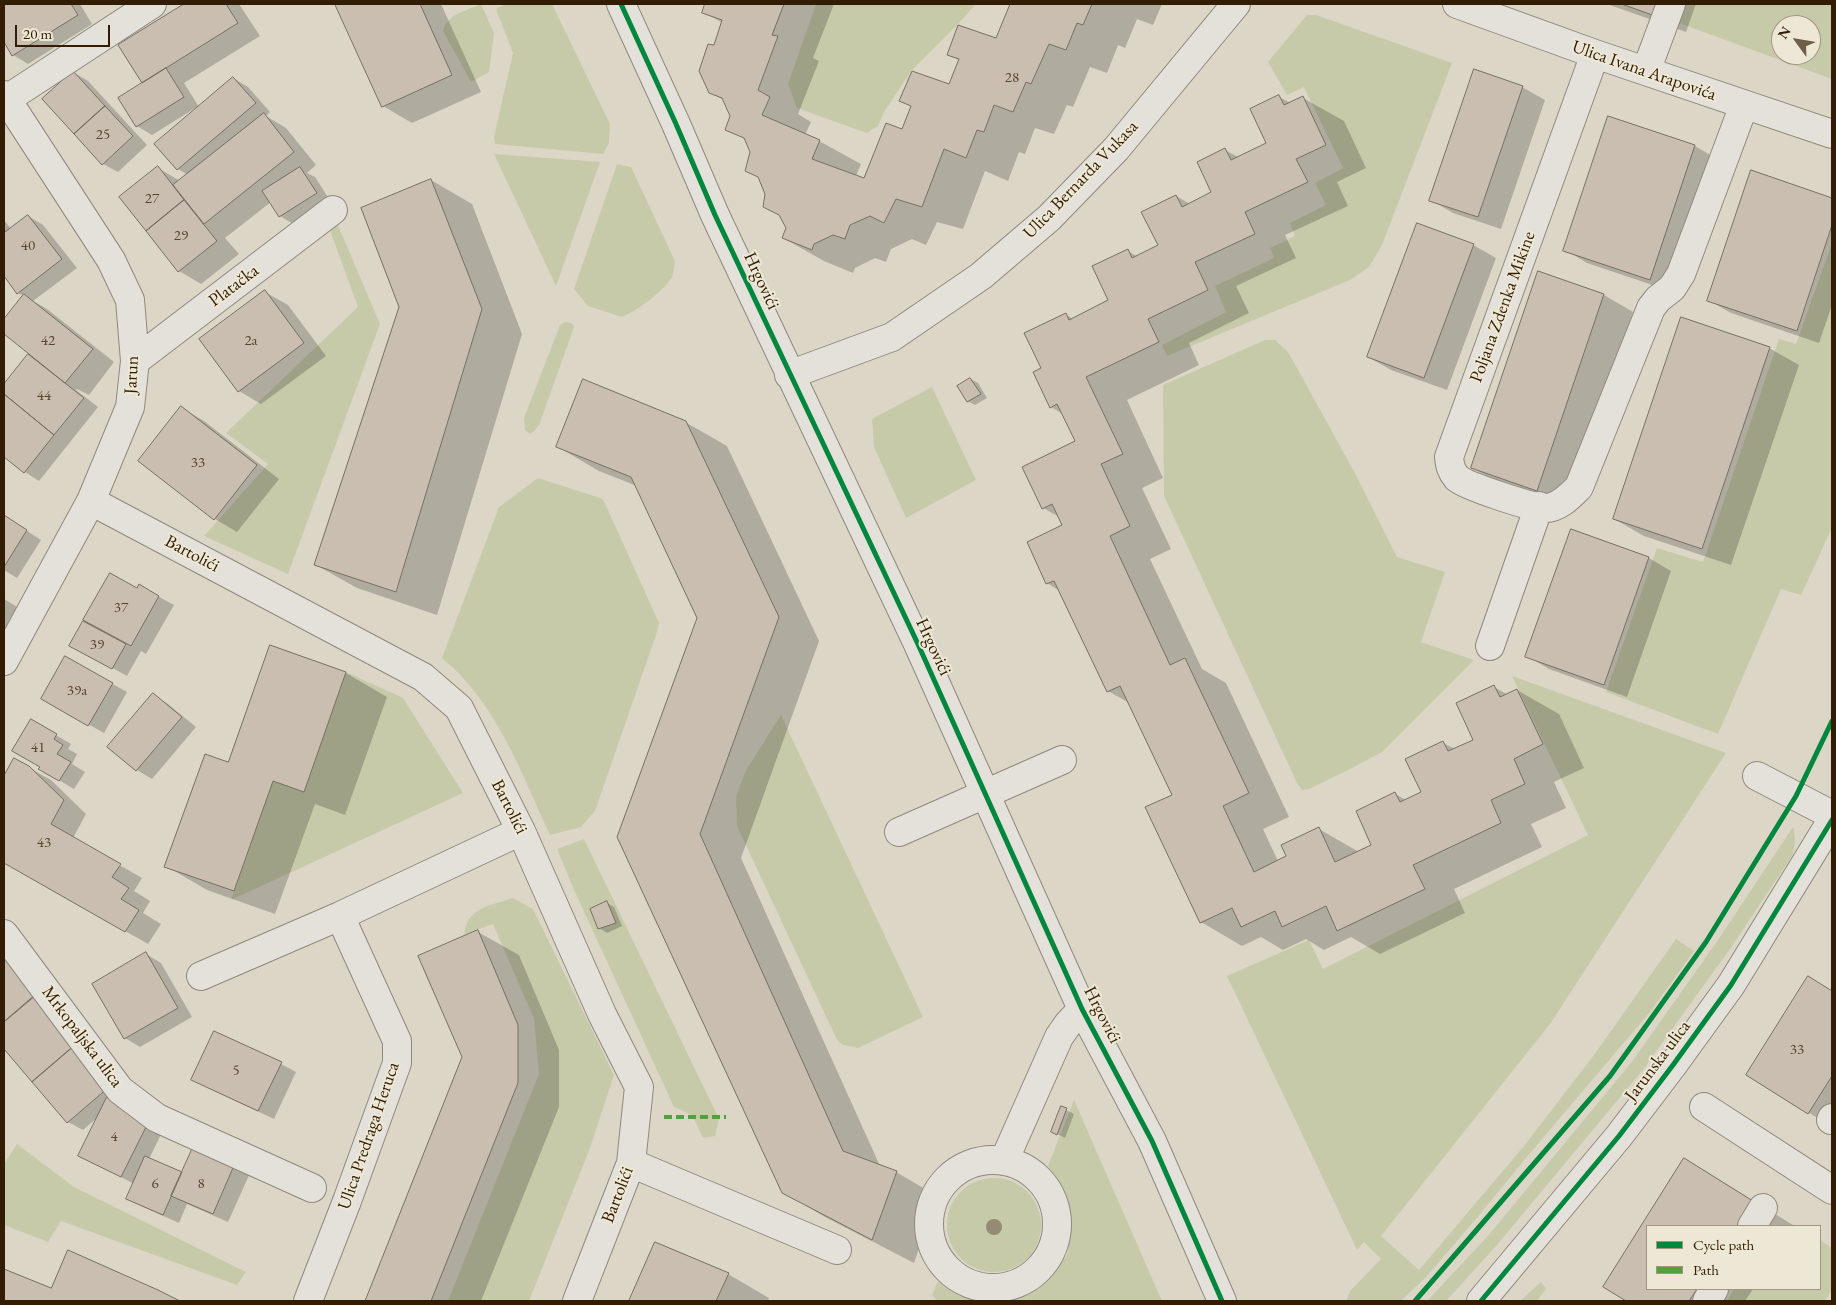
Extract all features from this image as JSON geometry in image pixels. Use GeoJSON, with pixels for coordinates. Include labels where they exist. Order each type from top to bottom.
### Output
{"type":"FeatureCollection","features":[{"type":"Feature","properties":{"kind":"street"},"geometry":{"type":"LineString","coordinates":[[5,97],[152,4]]}},
{"type":"Feature","properties":{"kind":"street","name":"Hrgovići"},"geometry":{"type":"LineString","coordinates":[[621,4],[715,215],[916,642],[1082,1009],[1152,1141],[1222,1301]]}},
{"type":"Feature","properties":{"kind":"street","name":"Ulica Bernarda Vukasa"},"geometry":{"type":"LineString","coordinates":[[789,375],[892,337],[981,276],[1049,218],[1116,148],[1236,4]]}},
{"type":"Feature","properties":{"kind":"street","name":"Ulica Ivana Arapovića"},"geometry":{"type":"LineString","coordinates":[[1457,4],[1595,54],[1832,134]]}},
{"type":"Feature","properties":{"kind":"street"},"geometry":{"type":"LineString","coordinates":[[1646,71],[1670,4]]}},
{"type":"Feature","properties":{"kind":"street","name":"Poljana Zdenka Mikine"},"geometry":{"type":"LineString","coordinates":[[1595,54],[1449,457],[1451,470],[1459,479],[1469,485],[1544,508],[1567,499],[1579,487],[1651,308],[1658,299],[1672,288],[1681,274],[1744,105]]}},
{"type":"Feature","properties":{"kind":"street","name":"Jarun"},"geometry":{"type":"LineString","coordinates":[[4,660],[91,501],[130,407],[135,361],[130,300],[111,260],[5,97]]}},
{"type":"Feature","properties":{"kind":"street","name":"Platačka"},"geometry":{"type":"LineString","coordinates":[[135,361],[332,210]]}},
{"type":"Feature","properties":{"kind":"street","name":"Bartolići"},"geometry":{"type":"LineString","coordinates":[[91,501],[423,677],[459,708],[521,831],[602,1014],[639,1087],[631,1163],[577,1301]]}},
{"type":"Feature","properties":{"kind":"street"},"geometry":{"type":"LineString","coordinates":[[1490,646],[1539,506]]}},
{"type":"Feature","properties":{"kind":"street"},"geometry":{"type":"LineString","coordinates":[[899,832],[1062,760]]}},
{"type":"Feature","properties":{"kind":"street"},"geometry":{"type":"LineString","coordinates":[[1757,776],[1832,815]]}},
{"type":"Feature","properties":{"kind":"street","name":"Jarunska ulica"},"geometry":{"type":"LineString","coordinates":[[1480,1301],[1619,1136],[1673,1065],[1731,985],[1832,820]]}},
{"type":"Feature","properties":{"kind":"street"},"geometry":{"type":"LineString","coordinates":[[201,976],[340,916],[521,831]]}},
{"type":"Feature","properties":{"kind":"street","name":"Ulica Predraga Heruca"},"geometry":{"type":"LineString","coordinates":[[308,1301],[347,1201],[397,1063],[397,1041],[340,916]]}},
{"type":"Feature","properties":{"kind":"street","name":"Mrkopaljska ulica"},"geometry":{"type":"LineString","coordinates":[[4,934],[120,1090],[157,1118],[312,1188]]}},
{"type":"Feature","properties":{"kind":"street"},"geometry":{"type":"LineString","coordinates":[[1004,1161],[1059,1037],[1082,1009]]}},
{"type":"Feature","properties":{"kind":"street"},"geometry":{"type":"LineString","coordinates":[[1704,1107],[1832,1190]]}},
{"type":"Feature","properties":{"kind":"street"},"geometry":{"type":"LineString","coordinates":[[985,1160],[1004,1161],[1024,1168],[1041,1181],[1045,1187],[1052,1198],[1058,1219],[1056,1240],[1048,1259],[1033,1275],[1014,1285],[994,1289],[973,1286],[954,1276],[941,1262],[932,1245],[929,1226],[932,1208],[939,1190],[951,1176],[967,1166],[985,1160]]}},
{"type":"Feature","properties":{"kind":"street"},"geometry":{"type":"LineString","coordinates":[[631,1163],[837,1250]]}},
{"type":"Feature","properties":{"kind":"street"},"geometry":{"type":"LineString","coordinates":[[1707,1301],[1713,1290]]}},
{"type":"Feature","properties":{"kind":"green space"},"geometry":{"type":"Polygon","coordinates":[[[481,4],[494,33],[489,72],[471,82],[443,31],[445,25],[453,17],[481,4]]]}},
{"type":"Feature","properties":{"kind":"green space"},"geometry":{"type":"Polygon","coordinates":[[[506,4],[552,4],[610,124],[609,143],[603,154],[495,144],[494,137],[513,53],[496,9],[506,4]]]}},
{"type":"Feature","properties":{"kind":"green space"},"geometry":{"type":"Polygon","coordinates":[[[816,4],[976,4],[912,70],[884,112],[878,126],[867,133],[797,108],[788,84],[816,4]]]}},
{"type":"Feature","properties":{"kind":"green space"},"geometry":{"type":"Polygon","coordinates":[[[1682,4],[1832,4],[1832,79],[1794,65],[1821,65],[1821,15],[1771,15],[1771,57],[1676,22],[1682,4]]]}},
{"type":"Feature","properties":{"kind":"green space"},"geometry":{"type":"Polygon","coordinates":[[[1307,15],[1316,15],[1452,63],[1382,245],[1369,267],[1350,280],[1167,356],[1162,345],[1226,312],[1215,286],[1274,258],[1270,248],[1295,236],[1290,223],[1326,205],[1315,183],[1343,168],[1304,87],[1287,95],[1268,62],[1307,15]]]}},
{"type":"Feature","properties":{"kind":"green space"},"geometry":{"type":"Polygon","coordinates":[[[494,154],[600,162],[556,286],[494,154]]]}},
{"type":"Feature","properties":{"kind":"green space"},"geometry":{"type":"Polygon","coordinates":[[[617,164],[631,167],[675,261],[672,277],[663,289],[635,310],[622,317],[588,306],[574,289],[617,164]]]}},
{"type":"Feature","properties":{"kind":"green space"},"geometry":{"type":"Polygon","coordinates":[[[337,223],[380,324],[288,574],[204,536],[268,464],[226,433],[358,307],[328,225],[337,223]]]}},
{"type":"Feature","properties":{"kind":"green space"},"geometry":{"type":"Polygon","coordinates":[[[1832,243],[1832,528],[1801,595],[1781,589],[1718,734],[1606,692],[1657,548],[1703,562],[1779,339],[1796,344],[1832,243]]]}},
{"type":"Feature","properties":{"kind":"green space"},"geometry":{"type":"Polygon","coordinates":[[[565,322],[571,323],[574,326],[572,333],[539,425],[530,434],[525,430],[524,418],[560,325],[565,322]]]}},
{"type":"Feature","properties":{"kind":"green space"},"geometry":{"type":"Polygon","coordinates":[[[1265,340],[1275,340],[1288,352],[1357,477],[1397,557],[1445,572],[1421,642],[1474,660],[1382,752],[1309,789],[1302,790],[1297,783],[1164,496],[1163,385],[1265,340]]]}},
{"type":"Feature","properties":{"kind":"green space"},"geometry":{"type":"Polygon","coordinates":[[[932,387],[976,480],[906,518],[874,447],[872,419],[932,387]]]}},
{"type":"Feature","properties":{"kind":"green space"},"geometry":{"type":"Polygon","coordinates":[[[538,478],[603,499],[659,623],[595,811],[581,827],[550,835],[518,764],[493,717],[461,676],[442,658],[499,507],[538,478]]]}},
{"type":"Feature","properties":{"kind":"green space"},"geometry":{"type":"Polygon","coordinates":[[[346,672],[403,698],[463,793],[231,900],[273,781],[304,791],[346,672]]]}},
{"type":"Feature","properties":{"kind":"green space"},"geometry":{"type":"Polygon","coordinates":[[[1512,676],[1726,753],[1550,1024],[1381,1236],[1419,1270],[1524,1146],[1594,1055],[1676,939],[1694,951],[1650,1012],[1426,1277],[1401,1301],[1346,1301],[1350,1291],[1381,1259],[1364,1242],[1357,1250],[1227,976],[1309,940],[1323,969],[1588,835],[1512,676]]]}},
{"type":"Feature","properties":{"kind":"green space"},"geometry":{"type":"Polygon","coordinates":[[[781,715],[923,1017],[858,1048],[843,1045],[837,1040],[737,826],[736,797],[746,770],[781,715]]]}},
{"type":"Feature","properties":{"kind":"green space"},"geometry":{"type":"Polygon","coordinates":[[[1793,827],[1795,841],[1792,856],[1730,949],[1642,1071],[1497,1245],[1446,1301],[1427,1301],[1487,1237],[1631,1063],[1718,940],[1793,827]]]}},
{"type":"Feature","properties":{"kind":"green space"},"geometry":{"type":"Polygon","coordinates":[[[584,839],[719,1119],[715,1136],[703,1138],[692,1115],[674,1107],[575,892],[557,849],[584,839]]]}},
{"type":"Feature","properties":{"kind":"green space"},"geometry":{"type":"Polygon","coordinates":[[[513,898],[533,909],[614,1075],[590,1148],[529,1301],[448,1301],[539,1074],[534,1019],[493,924],[464,935],[466,926],[475,913],[488,906],[513,898]]]}},
{"type":"Feature","properties":{"kind":"green space"},"geometry":{"type":"Polygon","coordinates":[[[1074,1100],[1162,1301],[994,1301],[1038,1289],[1068,1254],[1069,1206],[1048,1166],[1074,1100]]]}},
{"type":"Feature","properties":{"kind":"green space"},"geometry":{"type":"Polygon","coordinates":[[[17,1144],[74,1187],[246,1272],[237,1285],[61,1221],[48,1242],[4,1225],[4,1164],[17,1144]]]}},
{"type":"Feature","properties":{"kind":"green space"},"geometry":{"type":"Polygon","coordinates":[[[994,1178],[1012,1182],[1027,1192],[1037,1207],[1041,1225],[1037,1243],[1027,1258],[1012,1268],[994,1272],[976,1268],[961,1258],[951,1243],[947,1225],[951,1207],[961,1192],[976,1182],[994,1178]]]}},
{"type":"Feature","properties":{"kind":"green space"},"geometry":{"type":"Polygon","coordinates":[[[1821,1241],[1832,1248],[1832,1290],[1825,1301],[1727,1301],[1733,1290],[1821,1290],[1821,1241]]]}},
{"type":"Feature","properties":{"kind":"green space"},"geometry":{"type":"Polygon","coordinates":[[[938,1281],[960,1296],[986,1301],[937,1301],[932,1295],[938,1281]]]}},
{"type":"Feature","properties":{"kind":"green space"},"geometry":{"type":"Polygon","coordinates":[[[1541,1282],[1546,1289],[1537,1301],[1520,1301],[1541,1282]]]}},
{"type":"Feature","properties":{"kind":"building"},"geometry":{"type":"Polygon","coordinates":[[[4,4],[71,4],[78,15],[12,56],[4,42],[4,4]]]}},
{"type":"Feature","properties":{"kind":"building"},"geometry":{"type":"Polygon","coordinates":[[[184,4],[226,4],[238,23],[142,83],[118,45],[184,4]]]}},
{"type":"Feature","properties":{"kind":"building"},"geometry":{"type":"Polygon","coordinates":[[[335,4],[420,4],[452,75],[382,107],[335,4]]]}},
{"type":"Feature","properties":{"kind":"building"},"geometry":{"type":"Polygon","coordinates":[[[705,4],[784,4],[772,35],[778,36],[758,90],[770,97],[762,115],[820,140],[812,159],[864,178],[886,123],[902,129],[911,106],[899,101],[912,71],[949,84],[959,59],[947,55],[958,25],[996,38],[1010,4],[1092,4],[1083,25],[1077,23],[1066,50],[1049,44],[1031,84],[1026,82],[1013,112],[994,105],[984,132],[977,130],[966,158],[944,149],[922,207],[896,199],[884,223],[870,216],[850,225],[845,239],[833,235],[814,244],[812,250],[782,238],[786,228],[779,215],[763,207],[765,194],[758,177],[745,171],[750,152],[744,138],[725,130],[730,116],[722,98],[709,93],[699,71],[708,44],[714,45],[722,20],[702,13],[705,4]]]}},
{"type":"Feature","properties":{"kind":"building"},"geometry":{"type":"Polygon","coordinates":[[[1622,4],[1660,4],[1656,16],[1622,4]]]}},
{"type":"Feature","properties":{"kind":"building"},"geometry":{"type":"Polygon","coordinates":[[[166,68],[184,97],[136,127],[118,98],[166,68]]]}},
{"type":"Feature","properties":{"kind":"building"},"geometry":{"type":"Polygon","coordinates":[[[1474,69],[1523,86],[1478,217],[1429,201],[1474,69]]]}},
{"type":"Feature","properties":{"kind":"building"},"geometry":{"type":"Polygon","coordinates":[[[73,71],[105,106],[74,134],[42,99],[73,71]]]}},
{"type":"Feature","properties":{"kind":"building"},"geometry":{"type":"Polygon","coordinates":[[[233,77],[256,103],[177,170],[154,144],[233,77]]]}},
{"type":"Feature","properties":{"kind":"building"},"geometry":{"type":"Polygon","coordinates":[[[1279,95],[1284,105],[1303,96],[1326,145],[1296,159],[1308,182],[1245,212],[1255,234],[1195,262],[1208,290],[1148,319],[1159,342],[1086,377],[1123,454],[1101,464],[1130,526],[1110,536],[1170,665],[1185,658],[1249,793],[1223,806],[1254,872],[1286,856],[1281,845],[1319,827],[1335,862],[1371,845],[1356,811],[1395,792],[1400,802],[1421,792],[1405,759],[1443,741],[1448,751],[1473,740],[1456,703],[1494,685],[1500,697],[1517,689],[1543,744],[1514,759],[1525,784],[1491,800],[1501,823],[1413,865],[1425,889],[1337,931],[1326,906],[1282,927],[1275,911],[1241,927],[1232,908],[1200,923],[1145,807],[1172,795],[1120,686],[1107,692],[1054,581],[1046,584],[1027,542],[1062,525],[1052,504],[1042,509],[1022,467],[1075,441],[1057,404],[1050,408],[1033,372],[1041,368],[1024,333],[1066,313],[1069,320],[1108,300],[1092,266],[1128,249],[1132,258],[1158,245],[1141,212],[1176,195],[1182,207],[1211,192],[1197,162],[1225,148],[1231,160],[1266,143],[1250,109],[1279,95]]]}},
{"type":"Feature","properties":{"kind":"building"},"geometry":{"type":"Polygon","coordinates":[[[105,106],[133,136],[102,165],[74,134],[105,106]]]}},
{"type":"Feature","properties":{"kind":"building"},"geometry":{"type":"Polygon","coordinates":[[[264,113],[294,152],[204,224],[173,185],[264,113]]]}},
{"type":"Feature","properties":{"kind":"building"},"geometry":{"type":"Polygon","coordinates":[[[1608,116],[1695,145],[1650,280],[1563,251],[1608,116]]]}},
{"type":"Feature","properties":{"kind":"building"},"geometry":{"type":"Polygon","coordinates":[[[158,166],[184,200],[146,231],[119,197],[158,166]]]}},
{"type":"Feature","properties":{"kind":"building"},"geometry":{"type":"Polygon","coordinates":[[[300,167],[317,193],[279,217],[262,191],[300,167]]]}},
{"type":"Feature","properties":{"kind":"building"},"geometry":{"type":"Polygon","coordinates":[[[1751,170],[1832,198],[1832,225],[1797,331],[1707,301],[1751,170]]]}},
{"type":"Feature","properties":{"kind":"building"},"geometry":{"type":"Polygon","coordinates":[[[431,179],[482,309],[396,592],[314,565],[399,307],[361,208],[431,179]]]}},
{"type":"Feature","properties":{"kind":"building"},"geometry":{"type":"Polygon","coordinates":[[[184,200],[217,241],[178,272],[146,231],[184,200]]]}},
{"type":"Feature","properties":{"kind":"building"},"geometry":{"type":"Polygon","coordinates":[[[28,215],[62,259],[17,294],[4,276],[4,233],[28,215]]]}},
{"type":"Feature","properties":{"kind":"building"},"geometry":{"type":"Polygon","coordinates":[[[1417,223],[1474,244],[1424,378],[1367,357],[1417,223]]]}},
{"type":"Feature","properties":{"kind":"building"},"geometry":{"type":"Polygon","coordinates":[[[1538,271],[1604,294],[1537,491],[1471,468],[1538,271]]]}},
{"type":"Feature","properties":{"kind":"building"},"geometry":{"type":"Polygon","coordinates":[[[265,290],[304,343],[238,392],[199,339],[265,290]]]}},
{"type":"Feature","properties":{"kind":"building"},"geometry":{"type":"Polygon","coordinates":[[[24,294],[93,349],[65,383],[4,334],[4,319],[24,294]]]}},
{"type":"Feature","properties":{"kind":"building"},"geometry":{"type":"Polygon","coordinates":[[[1681,317],[1770,347],[1702,549],[1613,519],[1681,317]]]}},
{"type":"Feature","properties":{"kind":"building"},"geometry":{"type":"Polygon","coordinates":[[[28,354],[84,398],[54,435],[4,394],[4,384],[28,354]]]}},
{"type":"Feature","properties":{"kind":"building"},"geometry":{"type":"Polygon","coordinates":[[[970,378],[981,394],[967,402],[957,386],[970,378]]]}},
{"type":"Feature","properties":{"kind":"building"},"geometry":{"type":"Polygon","coordinates":[[[583,379],[686,421],[779,617],[700,834],[843,1151],[897,1171],[872,1240],[782,1193],[617,837],[697,618],[631,477],[556,447],[583,379]]]}},
{"type":"Feature","properties":{"kind":"building"},"geometry":{"type":"Polygon","coordinates":[[[4,394],[54,435],[24,473],[4,457],[4,394]]]}},
{"type":"Feature","properties":{"kind":"building"},"geometry":{"type":"Polygon","coordinates":[[[181,406],[257,465],[214,520],[138,461],[181,406]]]}},
{"type":"Feature","properties":{"kind":"building"},"geometry":{"type":"Polygon","coordinates":[[[4,515],[27,530],[4,567],[4,515]]]}},
{"type":"Feature","properties":{"kind":"building"},"geometry":{"type":"Polygon","coordinates":[[[1571,529],[1649,557],[1604,685],[1525,657],[1571,529]]]}},
{"type":"Feature","properties":{"kind":"building"},"geometry":{"type":"Polygon","coordinates":[[[110,573],[137,588],[139,584],[159,596],[131,646],[83,620],[110,573]]]}},
{"type":"Feature","properties":{"kind":"building"},"geometry":{"type":"Polygon","coordinates":[[[83,621],[126,644],[112,669],[69,646],[83,621]]]}},
{"type":"Feature","properties":{"kind":"building"},"geometry":{"type":"Polygon","coordinates":[[[270,645],[346,672],[304,792],[273,781],[234,891],[164,867],[205,754],[228,762],[270,645]]]}},
{"type":"Feature","properties":{"kind":"building"},"geometry":{"type":"Polygon","coordinates":[[[65,656],[113,683],[88,726],[41,699],[65,656]]]}},
{"type":"Feature","properties":{"kind":"building"},"geometry":{"type":"Polygon","coordinates":[[[153,693],[182,717],[136,771],[107,747],[153,693]]]}},
{"type":"Feature","properties":{"kind":"building"},"geometry":{"type":"Polygon","coordinates":[[[31,719],[57,734],[54,739],[63,745],[57,754],[71,762],[59,781],[38,769],[40,767],[12,751],[31,719]]]}},
{"type":"Feature","properties":{"kind":"building"},"geometry":{"type":"Polygon","coordinates":[[[14,758],[29,766],[64,800],[51,824],[121,864],[112,877],[129,888],[121,899],[139,910],[125,932],[4,863],[4,776],[14,758]]]}},
{"type":"Feature","properties":{"kind":"building"},"geometry":{"type":"Polygon","coordinates":[[[607,901],[616,923],[598,929],[590,909],[607,901]]]}},
{"type":"Feature","properties":{"kind":"building"},"geometry":{"type":"Polygon","coordinates":[[[478,930],[518,1025],[518,1083],[431,1301],[365,1301],[462,1057],[418,956],[478,930]]]}},
{"type":"Feature","properties":{"kind":"building"},"geometry":{"type":"Polygon","coordinates":[[[4,952],[42,990],[4,1022],[4,952]]]}},
{"type":"Feature","properties":{"kind":"building"},"geometry":{"type":"Polygon","coordinates":[[[146,952],[178,1008],[124,1039],[92,984],[146,952]]]}},
{"type":"Feature","properties":{"kind":"building"},"geometry":{"type":"Polygon","coordinates":[[[1808,976],[1832,991],[1832,1076],[1808,1114],[1746,1075],[1808,976]]]}},
{"type":"Feature","properties":{"kind":"building"},"geometry":{"type":"Polygon","coordinates":[[[33,997],[74,1046],[32,1082],[4,1049],[4,1022],[33,997]]]}},
{"type":"Feature","properties":{"kind":"building"},"geometry":{"type":"Polygon","coordinates":[[[214,1031],[282,1062],[258,1111],[191,1080],[214,1031]]]}},
{"type":"Feature","properties":{"kind":"building"},"geometry":{"type":"Polygon","coordinates":[[[74,1046],[109,1087],[67,1123],[32,1082],[74,1046]]]}},
{"type":"Feature","properties":{"kind":"building"},"geometry":{"type":"Polygon","coordinates":[[[107,1097],[150,1119],[121,1177],[78,1156],[107,1097]]]}},
{"type":"Feature","properties":{"kind":"building"},"geometry":{"type":"Polygon","coordinates":[[[1061,1106],[1067,1108],[1057,1135],[1051,1132],[1061,1106]]]}},
{"type":"Feature","properties":{"kind":"building"},"geometry":{"type":"Polygon","coordinates":[[[195,1143],[236,1161],[213,1214],[171,1196],[195,1143]]]}},
{"type":"Feature","properties":{"kind":"building"},"geometry":{"type":"Polygon","coordinates":[[[145,1156],[182,1172],[163,1215],[126,1199],[145,1156]]]}},
{"type":"Feature","properties":{"kind":"building"},"geometry":{"type":"Polygon","coordinates":[[[1684,1158],[1753,1201],[1738,1225],[1646,1225],[1646,1290],[1696,1290],[1689,1301],[1626,1301],[1603,1287],[1684,1158]]]}},
{"type":"Feature","properties":{"kind":"building"},"geometry":{"type":"Polygon","coordinates":[[[655,1242],[729,1273],[716,1301],[629,1301],[655,1242]]]}},
{"type":"Feature","properties":{"kind":"building"},"geometry":{"type":"Polygon","coordinates":[[[68,1250],[180,1301],[4,1301],[4,1269],[51,1288],[68,1250]]]}},
{"type":"Feature","properties":{"kind":"marked path"},"geometry":{"type":"LineString","coordinates":[[664,1117],[726,1117]]}},
{"type":"Feature","properties":{"kind":"cycle path"},"geometry":{"type":"LineString","coordinates":[[621,4],[715,215],[917,642],[1082,1009],[1152,1141],[1222,1301]]}},
{"type":"Feature","properties":{"kind":"cycle path"},"geometry":{"type":"LineString","coordinates":[[1415,1301],[1610,1076],[1706,942],[1796,796],[1832,721]]}},
{"type":"Feature","properties":{"kind":"cycle path"},"geometry":{"type":"LineString","coordinates":[[1481,1301],[1619,1136],[1673,1065],[1731,985],[1832,820]]}}]}
